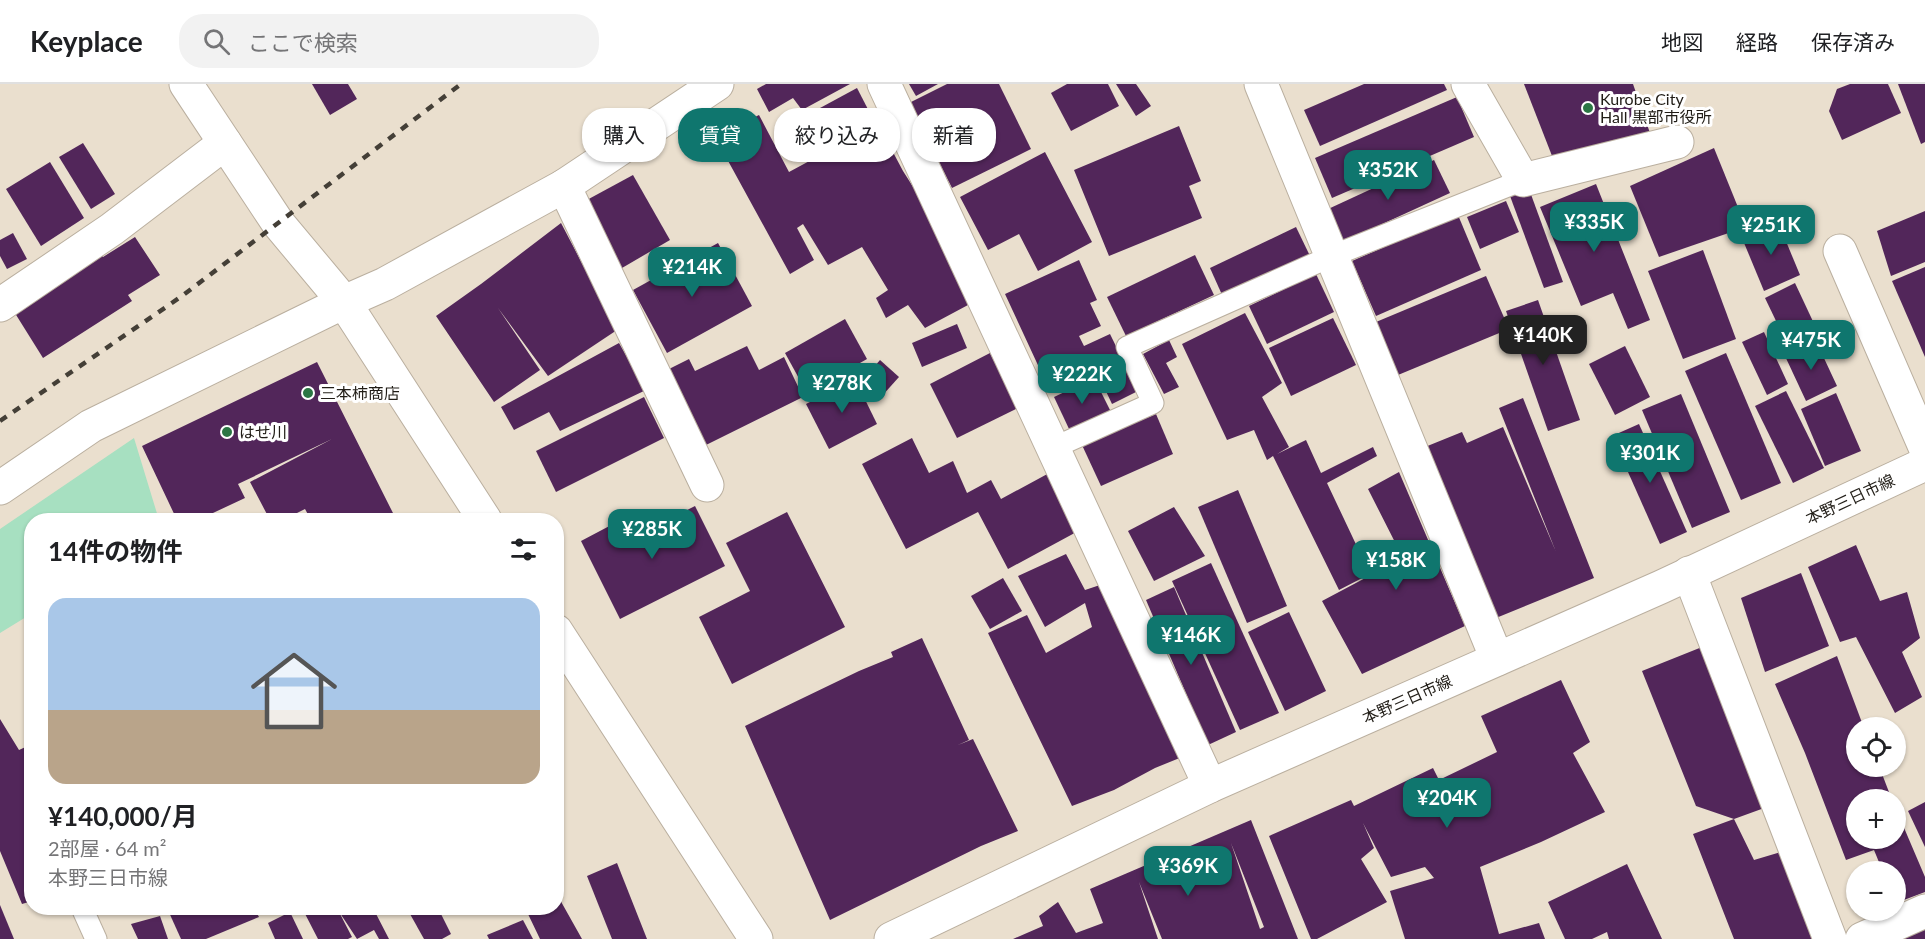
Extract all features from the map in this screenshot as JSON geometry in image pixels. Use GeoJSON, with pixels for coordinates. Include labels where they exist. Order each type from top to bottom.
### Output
{"type":"FeatureCollection","features":[{"type":"Feature","properties":{"kind":"street"},"geometry":{"type":"LineString","coordinates":[[186,84],[278,224],[344,302],[481,513]]}},
{"type":"Feature","properties":{"kind":"street"},"geometry":{"type":"LineString","coordinates":[[0,488],[91,426],[344,302],[385,285],[564,186],[717,84]]}},
{"type":"Feature","properties":{"kind":"street"},"geometry":{"type":"LineString","coordinates":[[884,84],[1210,786]]}},
{"type":"Feature","properties":{"kind":"street"},"geometry":{"type":"LineString","coordinates":[[1261,84],[1497,659]]}},
{"type":"Feature","properties":{"kind":"street"},"geometry":{"type":"LineString","coordinates":[[1468,84],[1523,180],[1677,142]]}},
{"type":"Feature","properties":{"kind":"street"},"geometry":{"type":"LineString","coordinates":[[0,305],[112,229],[225,142]]}},
{"type":"Feature","properties":{"kind":"street"},"geometry":{"type":"LineString","coordinates":[[564,186],[707,485]]}},
{"type":"Feature","properties":{"kind":"street"},"geometry":{"type":"LineString","coordinates":[[1840,251],[1925,447]]}},
{"type":"Feature","properties":{"kind":"street","name":"本野三日市線"},"geometry":{"type":"LineString","coordinates":[[891,939],[1210,786],[1689,573],[1925,464]]}},
{"type":"Feature","properties":{"kind":"street"},"geometry":{"type":"LineString","coordinates":[[1689,573],[1830,939]]}},
{"type":"Feature","properties":{"kind":"street"},"geometry":{"type":"LineString","coordinates":[[564,642],[756,939]]}},
{"type":"Feature","properties":{"kind":"street"},"geometry":{"type":"LineString","coordinates":[[1862,939],[1925,911]]}},
{"type":"Feature","properties":{"kind":"lane"},"geometry":{"type":"LineString","coordinates":[[1053,448],[1153,403],[1127,347],[1332,256],[1523,180]]}},
{"type":"Feature","properties":{"kind":"lane"},"geometry":{"type":"LineString","coordinates":[[85,915],[96,939]]}},
{"type":"Feature","properties":{"kind":"green space"},"geometry":{"type":"Polygon","coordinates":[[[134,438],[157,513],[24,513],[24,618],[0,633],[0,529],[134,438]]]}},
{"type":"Feature","properties":{"kind":"building"},"geometry":{"type":"Polygon","coordinates":[[[312,84],[348,84],[357,99],[330,115],[312,84]]]}},
{"type":"Feature","properties":{"kind":"building"},"geometry":{"type":"Polygon","coordinates":[[[766,84],[850,84],[806,108],[800,108],[793,98],[769,112],[757,89],[766,84]]]}},
{"type":"Feature","properties":{"kind":"building"},"geometry":{"type":"Polygon","coordinates":[[[909,84],[938,84],[916,96],[909,84]]]}},
{"type":"Feature","properties":{"kind":"building"},"geometry":{"type":"Polygon","coordinates":[[[947,84],[999,84],[1031,149],[952,188],[939,162],[996,162],[996,108],[912,109],[909,103],[947,84]]]}},
{"type":"Feature","properties":{"kind":"building"},"geometry":{"type":"Polygon","coordinates":[[[1067,84],[1108,84],[1119,106],[1071,131],[1051,93],[1067,84]]]}},
{"type":"Feature","properties":{"kind":"building"},"geometry":{"type":"Polygon","coordinates":[[[1116,84],[1136,84],[1151,106],[1136,116],[1116,84]]]}},
{"type":"Feature","properties":{"kind":"building"},"geometry":{"type":"Polygon","coordinates":[[[1364,84],[1444,84],[1447,90],[1320,146],[1304,110],[1364,84]]]}},
{"type":"Feature","properties":{"kind":"building","name":"Kurobe City Hall 黒部市役所"},"geometry":{"type":"Polygon","coordinates":[[[1524,84],[1633,84],[1650,133],[1554,161],[1524,84]]]}},
{"type":"Feature","properties":{"kind":"building"},"geometry":{"type":"Polygon","coordinates":[[[1850,84],[1888,84],[1901,113],[1842,140],[1829,111],[1837,89],[1850,84]]]}},
{"type":"Feature","properties":{"kind":"building"},"geometry":{"type":"Polygon","coordinates":[[[1898,84],[1925,84],[1925,142],[1921,144],[1898,84]]]}},
{"type":"Feature","properties":{"kind":"building"},"geometry":{"type":"Polygon","coordinates":[[[857,88],[867,108],[820,108],[857,88]]]}},
{"type":"Feature","properties":{"kind":"building"},"geometry":{"type":"Polygon","coordinates":[[[1457,97],[1474,137],[1332,198],[1315,158],[1457,97]]]}},
{"type":"Feature","properties":{"kind":"building"},"geometry":{"type":"Polygon","coordinates":[[[762,121],[774,144],[774,162],[784,162],[789,172],[808,162],[898,162],[929,212],[951,258],[968,305],[925,328],[908,305],[886,318],[876,298],[888,290],[862,247],[828,265],[803,224],[797,228],[814,260],[790,274],[729,162],[762,162],[762,121]]]}},
{"type":"Feature","properties":{"kind":"building"},"geometry":{"type":"Polygon","coordinates":[[[1179,126],[1201,181],[1189,186],[1202,218],[1109,256],[1074,170],[1179,126]]]}},
{"type":"Feature","properties":{"kind":"building"},"geometry":{"type":"Polygon","coordinates":[[[83,143],[115,194],[91,209],[59,157],[83,143]]]}},
{"type":"Feature","properties":{"kind":"building"},"geometry":{"type":"Polygon","coordinates":[[[1714,148],[1746,227],[1659,257],[1630,186],[1714,148]]]}},
{"type":"Feature","properties":{"kind":"building"},"geometry":{"type":"Polygon","coordinates":[[[1045,152],[1092,242],[1038,271],[1019,234],[988,250],[960,197],[1045,152]]]}},
{"type":"Feature","properties":{"kind":"building"},"geometry":{"type":"Polygon","coordinates":[[[1434,160],[1450,193],[1341,243],[1326,210],[1434,160]]]}},
{"type":"Feature","properties":{"kind":"building"},"geometry":{"type":"Polygon","coordinates":[[[50,162],[84,218],[41,246],[6,189],[50,162]]]}},
{"type":"Feature","properties":{"kind":"building"},"geometry":{"type":"Polygon","coordinates":[[[633,175],[670,240],[622,268],[585,201],[633,175]]]}},
{"type":"Feature","properties":{"kind":"building"},"geometry":{"type":"Polygon","coordinates":[[[1596,184],[1650,320],[1628,329],[1613,293],[1581,306],[1540,207],[1596,184]]]}},
{"type":"Feature","properties":{"kind":"building"},"geometry":{"type":"Polygon","coordinates":[[[1529,189],[1563,282],[1544,288],[1510,196],[1529,189]]]}},
{"type":"Feature","properties":{"kind":"building"},"geometry":{"type":"Polygon","coordinates":[[[1506,201],[1519,232],[1480,249],[1467,217],[1506,201]]]}},
{"type":"Feature","properties":{"kind":"building"},"geometry":{"type":"Polygon","coordinates":[[[1925,211],[1925,262],[1891,276],[1877,231],[1925,211]]]}},
{"type":"Feature","properties":{"kind":"building"},"geometry":{"type":"Polygon","coordinates":[[[1458,215],[1481,270],[1376,316],[1352,261],[1458,215]]]}},
{"type":"Feature","properties":{"kind":"building"},"geometry":{"type":"Polygon","coordinates":[[[1778,222],[1800,275],[1764,291],[1742,238],[1778,222]]]}},
{"type":"Feature","properties":{"kind":"building"},"geometry":{"type":"Polygon","coordinates":[[[561,223],[617,330],[548,376],[498,308],[540,370],[494,402],[436,316],[561,223]]]}},
{"type":"Feature","properties":{"kind":"building"},"geometry":{"type":"Polygon","coordinates":[[[1296,227],[1310,256],[1223,297],[1210,268],[1296,227]]]}},
{"type":"Feature","properties":{"kind":"building"},"geometry":{"type":"Polygon","coordinates":[[[13,233],[27,259],[7,269],[0,256],[0,240],[13,233]]]}},
{"type":"Feature","properties":{"kind":"building"},"geometry":{"type":"Polygon","coordinates":[[[135,237],[160,275],[128,295],[132,301],[43,358],[13,310],[101,254],[103,257],[135,237]]]}},
{"type":"Feature","properties":{"kind":"building"},"geometry":{"type":"Polygon","coordinates":[[[718,243],[752,306],[667,353],[633,290],[718,243]]]}},
{"type":"Feature","properties":{"kind":"building"},"geometry":{"type":"Polygon","coordinates":[[[1703,250],[1736,339],[1683,359],[1648,271],[1703,250]]]}},
{"type":"Feature","properties":{"kind":"building"},"geometry":{"type":"Polygon","coordinates":[[[1195,255],[1214,295],[1126,336],[1107,297],[1195,255]]]}},
{"type":"Feature","properties":{"kind":"building"},"geometry":{"type":"Polygon","coordinates":[[[1079,260],[1097,300],[1090,303],[1101,326],[1079,336],[1084,346],[1110,334],[1138,391],[1112,404],[1095,368],[1049,389],[1005,294],[1079,260]]]}},
{"type":"Feature","properties":{"kind":"building"},"geometry":{"type":"Polygon","coordinates":[[[1925,267],[1925,357],[1892,281],[1925,267]]]}},
{"type":"Feature","properties":{"kind":"building"},"geometry":{"type":"Polygon","coordinates":[[[1316,274],[1334,312],[1267,344],[1249,306],[1316,274]]]}},
{"type":"Feature","properties":{"kind":"building"},"geometry":{"type":"Polygon","coordinates":[[[1486,276],[1509,329],[1398,375],[1376,322],[1486,276]]]}},
{"type":"Feature","properties":{"kind":"building"},"geometry":{"type":"Polygon","coordinates":[[[1795,283],[1817,330],[1787,344],[1765,298],[1795,283]]]}},
{"type":"Feature","properties":{"kind":"building"},"geometry":{"type":"Polygon","coordinates":[[[1538,300],[1580,420],[1548,431],[1506,311],[1538,300]]]}},
{"type":"Feature","properties":{"kind":"building"},"geometry":{"type":"Polygon","coordinates":[[[1245,313],[1282,383],[1262,397],[1289,447],[1277,454],[1306,440],[1321,473],[1373,447],[1377,456],[1327,483],[1370,574],[1339,590],[1273,456],[1267,460],[1254,430],[1227,440],[1182,344],[1245,313]]]}},
{"type":"Feature","properties":{"kind":"building"},"geometry":{"type":"Polygon","coordinates":[[[1333,318],[1356,365],[1291,396],[1269,348],[1333,318]]]}},
{"type":"Feature","properties":{"kind":"building"},"geometry":{"type":"Polygon","coordinates":[[[845,319],[867,359],[807,393],[785,353],[845,319]]]}},
{"type":"Feature","properties":{"kind":"building"},"geometry":{"type":"Polygon","coordinates":[[[957,324],[967,348],[922,367],[912,343],[957,324]]]}},
{"type":"Feature","properties":{"kind":"building"},"geometry":{"type":"Polygon","coordinates":[[[1764,332],[1788,384],[1767,395],[1742,342],[1764,332]]]}},
{"type":"Feature","properties":{"kind":"building"},"geometry":{"type":"Polygon","coordinates":[[[1169,340],[1177,357],[1166,363],[1179,387],[1164,394],[1143,354],[1169,340]]]}},
{"type":"Feature","properties":{"kind":"building"},"geometry":{"type":"Polygon","coordinates":[[[1816,341],[1837,386],[1806,401],[1785,356],[1816,341]]]}},
{"type":"Feature","properties":{"kind":"building"},"geometry":{"type":"Polygon","coordinates":[[[619,343],[646,390],[560,431],[549,412],[514,430],[501,407],[619,343]]]}},
{"type":"Feature","properties":{"kind":"building"},"geometry":{"type":"Polygon","coordinates":[[[747,346],[759,370],[784,357],[803,397],[706,445],[669,369],[689,359],[695,371],[747,346]]]}},
{"type":"Feature","properties":{"kind":"building"},"geometry":{"type":"Polygon","coordinates":[[[1625,346],[1650,397],[1615,415],[1589,364],[1625,346]]]}},
{"type":"Feature","properties":{"kind":"building"},"geometry":{"type":"Polygon","coordinates":[[[990,353],[1018,408],[957,438],[930,384],[990,353]]]}},
{"type":"Feature","properties":{"kind":"building"},"geometry":{"type":"Polygon","coordinates":[[[1726,353],[1781,483],[1741,500],[1685,371],[1726,353]]]}},
{"type":"Feature","properties":{"kind":"building"},"geometry":{"type":"Polygon","coordinates":[[[880,360],[899,377],[881,397],[862,381],[880,360]]]}},
{"type":"Feature","properties":{"kind":"building"},"geometry":{"type":"Polygon","coordinates":[[[317,362],[393,513],[307,513],[305,509],[297,513],[266,513],[250,482],[332,439],[238,484],[245,498],[213,513],[174,513],[142,446],[317,362]]]}},
{"type":"Feature","properties":{"kind":"building"},"geometry":{"type":"Polygon","coordinates":[[[1094,378],[1111,412],[1070,431],[1054,397],[1094,378]]]}},
{"type":"Feature","properties":{"kind":"building"},"geometry":{"type":"Polygon","coordinates":[[[855,379],[877,424],[829,449],[806,404],[855,379]]]}},
{"type":"Feature","properties":{"kind":"building"},"geometry":{"type":"Polygon","coordinates":[[[1786,391],[1824,468],[1793,483],[1755,406],[1786,391]]]}},
{"type":"Feature","properties":{"kind":"building"},"geometry":{"type":"Polygon","coordinates":[[[1836,393],[1861,451],[1825,466],[1801,409],[1836,393]]]}},
{"type":"Feature","properties":{"kind":"building"},"geometry":{"type":"Polygon","coordinates":[[[1681,394],[1730,512],[1692,528],[1642,410],[1681,394]]]}},
{"type":"Feature","properties":{"kind":"building"},"geometry":{"type":"Polygon","coordinates":[[[644,397],[664,438],[556,492],[536,451],[644,397]]]}},
{"type":"Feature","properties":{"kind":"building"},"geometry":{"type":"Polygon","coordinates":[[[1523,398],[1594,578],[1496,618],[1425,447],[1462,432],[1467,443],[1503,427],[1556,552],[1499,408],[1523,398]]]}},
{"type":"Feature","properties":{"kind":"building"},"geometry":{"type":"Polygon","coordinates":[[[1156,414],[1173,454],[1101,486],[1082,445],[1156,414]]]}},
{"type":"Feature","properties":{"kind":"building"},"geometry":{"type":"Polygon","coordinates":[[[1639,424],[1687,532],[1660,544],[1612,436],[1639,424]]]}},
{"type":"Feature","properties":{"kind":"building"},"geometry":{"type":"Polygon","coordinates":[[[912,438],[929,473],[953,461],[967,493],[991,480],[1001,499],[1051,472],[1082,529],[1008,569],[978,512],[906,549],[862,464],[912,438]]]}},
{"type":"Feature","properties":{"kind":"building"},"geometry":{"type":"Polygon","coordinates":[[[1399,472],[1465,626],[1362,674],[1322,601],[1403,558],[1368,489],[1399,472]]]}},
{"type":"Feature","properties":{"kind":"building"},"geometry":{"type":"Polygon","coordinates":[[[1238,490],[1287,606],[1247,623],[1198,507],[1238,490]]]}},
{"type":"Feature","properties":{"kind":"building"},"geometry":{"type":"Polygon","coordinates":[[[695,506],[725,566],[620,619],[581,541],[617,522],[626,541],[695,506]]]}},
{"type":"Feature","properties":{"kind":"building"},"geometry":{"type":"Polygon","coordinates":[[[1174,507],[1205,556],[1154,581],[1128,531],[1174,507]]]}},
{"type":"Feature","properties":{"kind":"building"},"geometry":{"type":"Polygon","coordinates":[[[787,512],[845,627],[732,684],[699,617],[750,591],[726,543],[787,512]]]}},
{"type":"Feature","properties":{"kind":"building"},"geometry":{"type":"Polygon","coordinates":[[[1856,545],[1880,601],[1907,592],[1920,638],[1902,652],[1922,697],[1895,713],[1856,637],[1840,642],[1808,567],[1856,545]]]}},
{"type":"Feature","properties":{"kind":"building"},"geometry":{"type":"Polygon","coordinates":[[[1066,554],[1085,590],[1106,583],[1187,755],[1155,768],[1114,790],[1072,806],[988,633],[1027,615],[1046,653],[1092,627],[1085,603],[1045,627],[1018,576],[1066,554]]]}},
{"type":"Feature","properties":{"kind":"building"},"geometry":{"type":"Polygon","coordinates":[[[1211,563],[1279,713],[1240,730],[1172,581],[1211,563]]]}},
{"type":"Feature","properties":{"kind":"building"},"geometry":{"type":"Polygon","coordinates":[[[1801,573],[1829,646],[1765,672],[1741,598],[1801,573]]]}},
{"type":"Feature","properties":{"kind":"building"},"geometry":{"type":"Polygon","coordinates":[[[1003,578],[1022,611],[990,629],[971,596],[1003,578]]]}},
{"type":"Feature","properties":{"kind":"building"},"geometry":{"type":"Polygon","coordinates":[[[1174,587],[1236,732],[1208,745],[1146,600],[1174,587]]]}},
{"type":"Feature","properties":{"kind":"building"},"geometry":{"type":"Polygon","coordinates":[[[1289,612],[1326,691],[1285,711],[1248,632],[1289,612]]]}},
{"type":"Feature","properties":{"kind":"building"},"geometry":{"type":"Polygon","coordinates":[[[922,638],[969,740],[958,745],[973,739],[1018,831],[981,846],[830,920],[745,726],[893,657],[891,652],[922,638]]]}},
{"type":"Feature","properties":{"kind":"building"},"geometry":{"type":"Polygon","coordinates":[[[1707,645],[1767,807],[1734,819],[1696,806],[1642,671],[1707,645]]]}},
{"type":"Feature","properties":{"kind":"building"},"geometry":{"type":"Polygon","coordinates":[[[1837,656],[1860,717],[1846,717],[1846,777],[1883,777],[1888,789],[1846,789],[1846,849],[1906,849],[1906,832],[1925,877],[1925,892],[1906,899],[1906,861],[1878,861],[1874,850],[1846,860],[1805,753],[1775,684],[1837,656]]]}},
{"type":"Feature","properties":{"kind":"building"},"geometry":{"type":"Polygon","coordinates":[[[1561,680],[1590,742],[1573,753],[1605,812],[1480,867],[1499,934],[1539,923],[1545,939],[1405,939],[1390,891],[1434,878],[1425,867],[1391,877],[1363,823],[1374,848],[1361,859],[1387,902],[1317,939],[1311,939],[1269,836],[1351,800],[1354,806],[1433,768],[1439,780],[1497,752],[1481,716],[1561,680]]]}},
{"type":"Feature","properties":{"kind":"building"},"geometry":{"type":"Polygon","coordinates":[[[0,719],[19,750],[24,748],[24,903],[22,904],[0,851],[0,719]]]}},
{"type":"Feature","properties":{"kind":"building"},"geometry":{"type":"Polygon","coordinates":[[[1925,802],[1925,847],[1908,811],[1925,802]]]}},
{"type":"Feature","properties":{"kind":"building"},"geometry":{"type":"Polygon","coordinates":[[[1734,819],[1754,860],[1784,851],[1818,939],[1734,939],[1693,834],[1734,819]]]}},
{"type":"Feature","properties":{"kind":"building"},"geometry":{"type":"Polygon","coordinates":[[[1251,820],[1298,939],[1162,939],[1139,882],[1158,939],[1013,939],[1043,926],[1039,916],[1058,902],[1076,933],[1103,923],[1090,889],[1251,820]],[[1231,843],[1260,929],[1264,927],[1231,843]]]}},
{"type":"Feature","properties":{"kind":"building"},"geometry":{"type":"Polygon","coordinates":[[[617,863],[647,939],[612,939],[587,876],[617,863]]]}},
{"type":"Feature","properties":{"kind":"building"},"geometry":{"type":"Polygon","coordinates":[[[1627,864],[1662,939],[1609,939],[1607,932],[1592,939],[1565,939],[1548,902],[1627,864]]]}},
{"type":"Feature","properties":{"kind":"building"},"geometry":{"type":"Polygon","coordinates":[[[0,905],[14,939],[0,939],[0,905]]]}},
{"type":"Feature","properties":{"kind":"building"},"geometry":{"type":"Polygon","coordinates":[[[564,907],[582,939],[540,939],[528,915],[564,915],[564,907]]]}},
{"type":"Feature","properties":{"kind":"building"},"geometry":{"type":"Polygon","coordinates":[[[170,915],[258,915],[259,917],[206,939],[181,939],[170,915]]]}},
{"type":"Feature","properties":{"kind":"building"},"geometry":{"type":"Polygon","coordinates":[[[284,915],[291,915],[303,939],[275,939],[268,923],[284,915]]]}},
{"type":"Feature","properties":{"kind":"building"},"geometry":{"type":"Polygon","coordinates":[[[306,915],[341,915],[352,937],[348,939],[318,939],[306,915]]]}},
{"type":"Feature","properties":{"kind":"building"},"geometry":{"type":"Polygon","coordinates":[[[341,915],[377,915],[389,939],[379,939],[374,930],[357,939],[341,915]]]}},
{"type":"Feature","properties":{"kind":"building"},"geometry":{"type":"Polygon","coordinates":[[[411,915],[442,915],[451,934],[442,939],[424,939],[411,915]]]}},
{"type":"Feature","properties":{"kind":"building"},"geometry":{"type":"Polygon","coordinates":[[[160,916],[168,939],[138,939],[131,924],[160,916]]]}},
{"type":"Feature","properties":{"kind":"building"},"geometry":{"type":"Polygon","coordinates":[[[523,920],[533,939],[489,939],[487,935],[523,920]]]}},
{"type":"Feature","properties":{"kind":"building"},"geometry":{"type":"Polygon","coordinates":[[[1925,928],[1925,939],[1898,939],[1925,928]]]}},
{"type":"Feature","properties":{"kind":"railway"},"geometry":{"type":"LineString","coordinates":[[0,421],[182,296],[461,84]]}},
{"type":"Feature","properties":{"kind":"place","name":"Kurobe City Hall 黒部市役所"},"geometry":{"type":"Point","coordinates":[1588,108]}},
{"type":"Feature","properties":{"kind":"place","name":"三本柿商店"},"geometry":{"type":"Point","coordinates":[308,393]}},
{"type":"Feature","properties":{"kind":"place","name":"はせ川"},"geometry":{"type":"Point","coordinates":[227,432]}}]}
